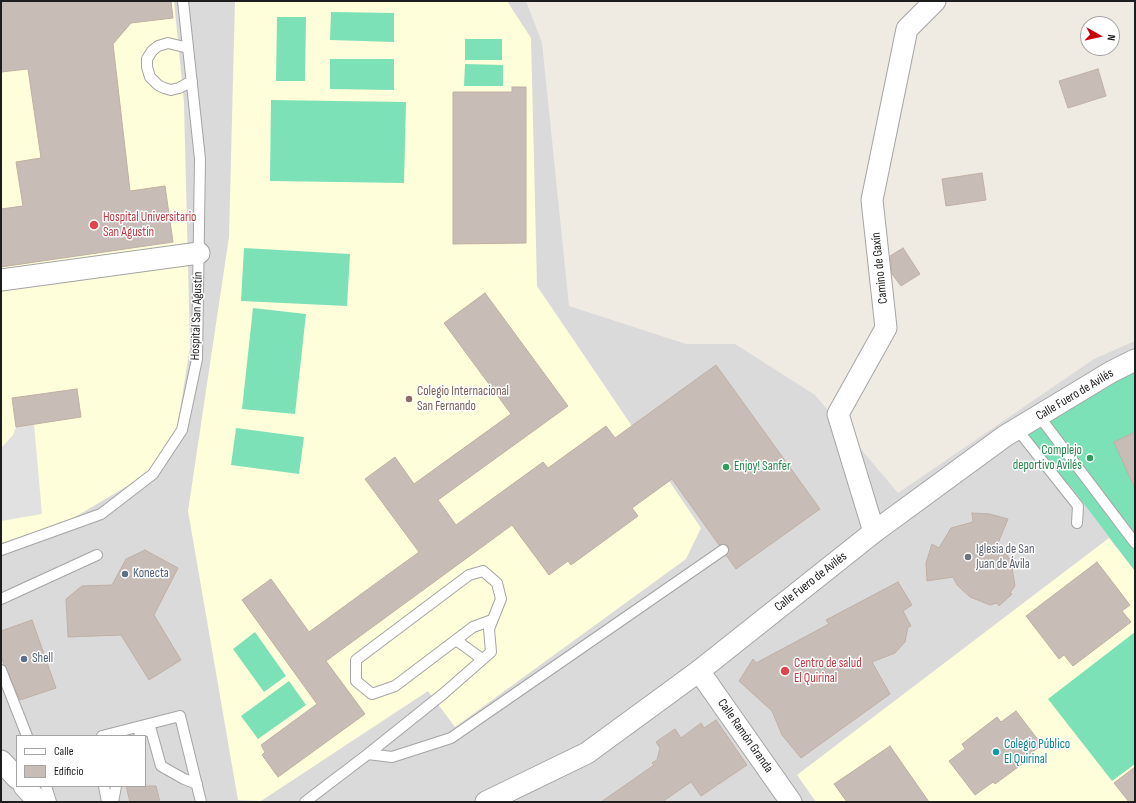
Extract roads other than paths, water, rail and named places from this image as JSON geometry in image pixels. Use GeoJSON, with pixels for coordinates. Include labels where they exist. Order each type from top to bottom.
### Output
{"type":"FeatureCollection","features":[{"type":"Feature","properties":{"kind":"street","name":"Camino de Gaxín"},"geometry":{"type":"LineString","coordinates":[[874,532],[838,414],[886,328],[872,200],[907,29],[935,1]]}},
{"type":"Feature","properties":{"kind":"street"},"geometry":{"type":"LineString","coordinates":[[1,280],[199,253]]}},
{"type":"Feature","properties":{"kind":"street","name":"Calle Fuero de Avilés"},"geometry":{"type":"LineString","coordinates":[[486,802],[587,753],[699,671],[874,532],[1017,429],[1111,372],[1135,360]]}},
{"type":"Feature","properties":{"kind":"street","name":"Calle Ramón Granda"},"geometry":{"type":"LineString","coordinates":[[699,671],[791,802]]}},
{"type":"Feature","properties":{"kind":"street"},"geometry":{"type":"LineString","coordinates":[[1,761],[16,777]]}},
{"type":"Feature","properties":{"kind":"street"},"geometry":{"type":"LineString","coordinates":[[25,787],[39,802]]}},
{"type":"Feature","properties":{"kind":"lane","name":"Hospital San Agustín"},"geometry":{"type":"LineString","coordinates":[[1,550],[101,514],[153,474],[182,430],[197,359],[200,159],[183,1]]}},
{"type":"Feature","properties":{"kind":"lane"},"geometry":{"type":"LineString","coordinates":[[188,48],[168,43],[158,46],[152,50],[147,58],[147,67],[150,76],[158,85],[164,88],[179,88],[192,81]]}},
{"type":"Feature","properties":{"kind":"lane"},"geometry":{"type":"LineString","coordinates":[[1039,416],[1135,543]]}},
{"type":"Feature","properties":{"kind":"lane"},"geometry":{"type":"LineString","coordinates":[[1017,429],[1078,506],[1077,523]]}},
{"type":"Feature","properties":{"kind":"lane"},"geometry":{"type":"LineString","coordinates":[[368,754],[392,756],[451,738],[723,550]]}},
{"type":"Feature","properties":{"kind":"lane"},"geometry":{"type":"LineString","coordinates":[[1,599],[97,555]]}},
{"type":"Feature","properties":{"kind":"lane"},"geometry":{"type":"LineString","coordinates":[[305,802],[368,754],[491,652],[489,629],[501,599],[497,583],[483,571],[469,575],[356,660],[356,680],[372,694],[395,686],[474,627],[492,620]]}},
{"type":"Feature","properties":{"kind":"lane"},"geometry":{"type":"LineString","coordinates":[[456,640],[482,659]]}},
{"type":"Feature","properties":{"kind":"lane"},"geometry":{"type":"LineString","coordinates":[[1,670],[27,735]]}},
{"type":"Feature","properties":{"kind":"lane"},"geometry":{"type":"LineString","coordinates":[[106,735],[180,716],[201,802]]}},
{"type":"Feature","properties":{"kind":"lane"},"geometry":{"type":"LineString","coordinates":[[128,735],[151,730],[161,766],[197,784]]}},
{"type":"Feature","properties":{"kind":"lane"},"geometry":{"type":"LineString","coordinates":[[46,787],[51,802]]}},
{"type":"Feature","properties":{"kind":"lane"},"geometry":{"type":"LineString","coordinates":[[104,787],[107,802]]}},
{"type":"Feature","properties":{"kind":"lane"},"geometry":{"type":"LineString","coordinates":[[112,802],[116,787]]}},
{"type":"Feature","properties":{"kind":"place","name":"Hospital Universitario San Agustín"},"geometry":{"type":"Point","coordinates":[94,225]}},
{"type":"Feature","properties":{"kind":"place","name":"Colegio Internacional San Fernando"},"geometry":{"type":"Point","coordinates":[409,399]}},
{"type":"Feature","properties":{"kind":"place","name":"Complejo deportivo Avilés"},"geometry":{"type":"Point","coordinates":[1090,458]}},
{"type":"Feature","properties":{"kind":"place","name":"Enjoy! Sanfer"},"geometry":{"type":"Point","coordinates":[726,467]}},
{"type":"Feature","properties":{"kind":"place","name":"Iglesia de San Juan de Ávila"},"geometry":{"type":"Point","coordinates":[968,557]}},
{"type":"Feature","properties":{"kind":"place","name":"Konecta"},"geometry":{"type":"Point","coordinates":[125,574]}},
{"type":"Feature","properties":{"kind":"place","name":"Shell"},"geometry":{"type":"Point","coordinates":[24,659]}},
{"type":"Feature","properties":{"kind":"place","name":"Centro de salud El Quirinal"},"geometry":{"type":"Point","coordinates":[785,671]}},
{"type":"Feature","properties":{"kind":"place","name":"Colegio Público El Quirinal"},"geometry":{"type":"Point","coordinates":[996,752]}}]}
